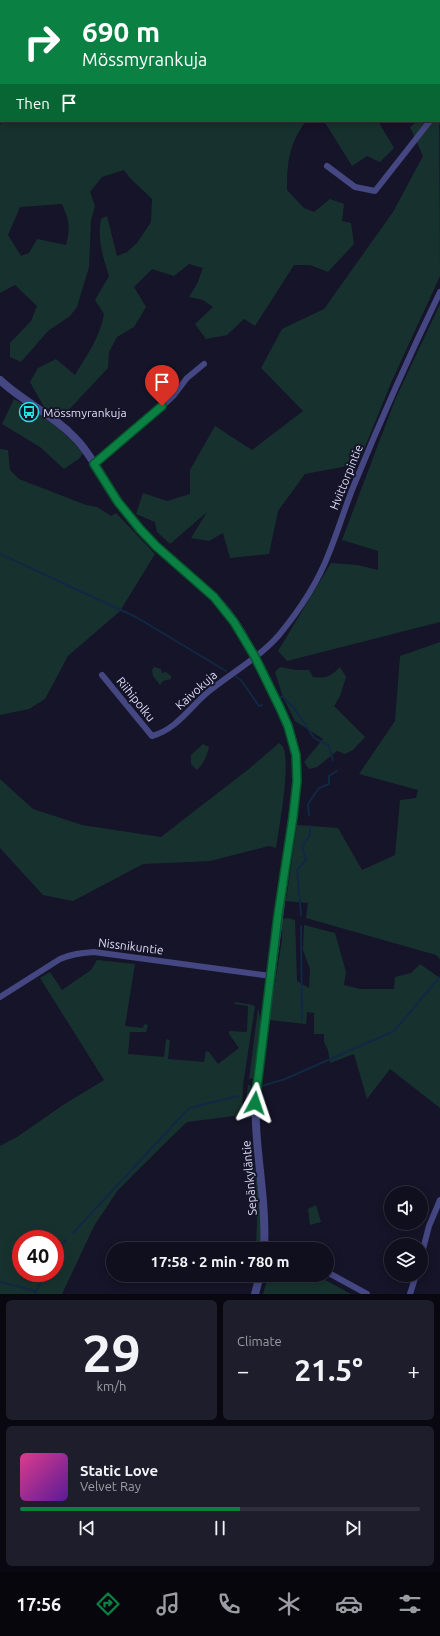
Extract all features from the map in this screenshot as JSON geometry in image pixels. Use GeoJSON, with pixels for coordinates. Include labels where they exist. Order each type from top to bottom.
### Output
{"type":"FeatureCollection","features":[{"type":"Feature","properties":{"kind":"street"},"geometry":{"type":"LineString","coordinates":[[327,166],[355,187],[375,191],[429,122]]}},
{"type":"Feature","properties":{"kind":"street","name":"Hvittorpintie"},"geometry":{"type":"LineString","coordinates":[[255,657],[279,635],[297,610],[325,562],[345,507],[380,421],[408,356],[440,292]]}},
{"type":"Feature","properties":{"kind":"street"},"geometry":{"type":"LineString","coordinates":[[94,464],[147,420],[174,395],[187,378],[204,364]]}},
{"type":"Feature","properties":{"kind":"street","name":"Sepänkyläntie"},"geometry":{"type":"LineString","coordinates":[[0,380],[14,393],[57,422],[76,439],[118,502],[140,529],[156,546],[198,582],[223,606],[241,632],[255,657],[288,726],[296,755],[297,768],[293,817],[255,1103],[255,1124],[264,1216],[264,1242]]}},
{"type":"Feature","properties":{"kind":"street","name":"Kaivokuja"},"geometry":{"type":"LineString","coordinates":[[152,736],[160,734],[185,716],[206,694],[255,657]]}},
{"type":"Feature","properties":{"kind":"street","name":"Riihipolku"},"geometry":{"type":"LineString","coordinates":[[102,675],[152,736]]}},
{"type":"Feature","properties":{"kind":"street","name":"Nissnikuntie"},"geometry":{"type":"LineString","coordinates":[[0,997],[60,959],[68,955],[80,953],[101,953],[271,976]]}},
{"type":"Feature","properties":{"kind":"street"},"geometry":{"type":"LineString","coordinates":[[427,1238],[440,1200]]}},
{"type":"Feature","properties":{"kind":"street"},"geometry":{"type":"LineString","coordinates":[[334,1276],[366,1294]]}},
{"type":"Feature","properties":{"kind":"street"},"geometry":{"type":"LineString","coordinates":[[255,1294],[258,1282]]}},
{"type":"Feature","properties":{"kind":"street"},"geometry":{"type":"LineString","coordinates":[[410,1294],[414,1282]]}},
{"type":"Feature","properties":{"kind":"green space"},"geometry":{"type":"Polygon","coordinates":[[[2,122],[305,122],[300,129],[290,154],[287,190],[304,208],[314,212],[330,199],[344,204],[342,221],[351,223],[354,244],[328,272],[310,265],[294,265],[255,326],[244,319],[227,335],[206,339],[195,324],[213,307],[203,300],[189,297],[197,284],[203,268],[189,264],[174,276],[152,269],[134,287],[146,307],[134,327],[117,337],[109,352],[108,368],[62,417],[44,407],[30,382],[38,368],[56,359],[75,375],[96,338],[104,314],[95,300],[109,276],[100,241],[101,219],[107,216],[117,256],[127,252],[137,243],[151,222],[152,199],[130,178],[124,170],[102,177],[90,192],[95,206],[91,220],[89,267],[77,307],[70,316],[48,331],[21,362],[10,357],[10,343],[31,321],[37,306],[15,285],[0,293],[0,125],[2,122]],[[62,204],[20,207],[8,235],[21,256],[29,253],[37,239],[66,245],[69,228],[68,219],[62,204]]]}},
{"type":"Feature","properties":{"kind":"green space"},"geometry":{"type":"Polygon","coordinates":[[[325,122],[379,122],[394,148],[380,162],[367,156],[352,166],[325,122]]]}},
{"type":"Feature","properties":{"kind":"green space"},"geometry":{"type":"Polygon","coordinates":[[[417,122],[439,122],[440,276],[391,383],[358,464],[305,474],[278,511],[269,554],[230,558],[223,533],[209,541],[191,538],[207,512],[170,544],[157,532],[155,522],[136,514],[143,493],[167,501],[190,494],[190,470],[215,426],[252,450],[303,411],[261,368],[282,329],[324,309],[393,212],[423,156],[410,127],[417,122]]]}},
{"type":"Feature","properties":{"kind":"green space"},"geometry":{"type":"Polygon","coordinates":[[[440,304],[440,622],[287,661],[278,651],[331,563],[357,565],[378,570],[378,551],[342,540],[395,400],[440,304]]]}},
{"type":"Feature","properties":{"kind":"green space"},"geometry":{"type":"Polygon","coordinates":[[[14,399],[43,417],[67,436],[83,453],[80,458],[64,469],[40,447],[2,424],[14,399]]]}},
{"type":"Feature","properties":{"kind":"green space"},"geometry":{"type":"Polygon","coordinates":[[[0,449],[8,450],[10,470],[19,479],[86,505],[97,507],[111,516],[116,513],[155,554],[120,611],[68,656],[45,699],[29,709],[0,715],[0,449]]]}},
{"type":"Feature","properties":{"kind":"green space"},"geometry":{"type":"Polygon","coordinates":[[[440,642],[440,959],[436,955],[306,918],[308,903],[286,901],[297,825],[338,828],[362,870],[395,855],[400,800],[416,798],[418,790],[359,774],[395,721],[400,656],[440,642]]]}},
{"type":"Feature","properties":{"kind":"green space"},"geometry":{"type":"Polygon","coordinates":[[[154,667],[161,669],[162,673],[166,672],[171,676],[171,679],[163,681],[160,685],[153,676],[152,670],[154,667]]]}},
{"type":"Feature","properties":{"kind":"green space"},"geometry":{"type":"Polygon","coordinates":[[[280,667],[295,670],[309,670],[313,677],[321,678],[331,675],[340,667],[346,677],[340,696],[334,706],[365,737],[353,750],[345,754],[337,751],[317,767],[309,769],[304,762],[323,739],[295,721],[283,697],[275,672],[280,667]]]}},
{"type":"Feature","properties":{"kind":"green space"},"geometry":{"type":"Polygon","coordinates":[[[279,743],[283,747],[286,767],[284,796],[276,848],[269,846],[210,861],[143,864],[73,901],[43,895],[0,848],[0,779],[33,809],[82,825],[161,837],[250,768],[279,743]]]}},
{"type":"Feature","properties":{"kind":"green space"},"geometry":{"type":"Polygon","coordinates":[[[203,744],[209,747],[202,765],[197,770],[191,764],[191,755],[203,744]]]}},
{"type":"Feature","properties":{"kind":"green space"},"geometry":{"type":"Polygon","coordinates":[[[288,918],[295,920],[297,981],[309,988],[310,969],[303,950],[304,925],[335,933],[346,972],[344,985],[360,989],[394,989],[395,977],[411,973],[420,964],[440,978],[440,1108],[390,1069],[367,1099],[354,1054],[330,1063],[328,1050],[324,1042],[324,1034],[314,1034],[314,1013],[307,1012],[306,1024],[269,1020],[282,940],[282,919],[288,918]]]}},
{"type":"Feature","properties":{"kind":"green space"},"geometry":{"type":"Polygon","coordinates":[[[97,960],[135,964],[125,1026],[143,1028],[144,1024],[148,1025],[146,1032],[130,1032],[128,1054],[164,1057],[166,1039],[170,1040],[168,1059],[204,1062],[206,1051],[209,1052],[218,1064],[239,1048],[229,1034],[229,1031],[247,1032],[248,1006],[234,1004],[235,1002],[253,1005],[255,1007],[243,1085],[242,1115],[187,1122],[165,1143],[118,1190],[94,1226],[62,1294],[0,1294],[0,1146],[17,1137],[63,1105],[104,1080],[40,978],[50,972],[62,990],[91,970],[97,960]]]}},
{"type":"Feature","properties":{"kind":"green space"},"geometry":{"type":"Polygon","coordinates":[[[258,1008],[261,1023],[253,1078],[249,1079],[258,1008]]]}},
{"type":"Feature","properties":{"kind":"green space"},"geometry":{"type":"Polygon","coordinates":[[[248,1085],[250,1085],[252,1090],[252,1116],[248,1119],[246,1101],[248,1085]]]}},
{"type":"Feature","properties":{"kind":"green space"},"geometry":{"type":"Polygon","coordinates":[[[251,1168],[254,1168],[256,1172],[261,1216],[261,1242],[256,1242],[257,1220],[251,1168]]]}},
{"type":"Feature","properties":{"kind":"green space"},"geometry":{"type":"Polygon","coordinates":[[[316,1205],[321,1222],[310,1225],[308,1209],[316,1205]]]}},
{"type":"Feature","properties":{"kind":"green space"},"geometry":{"type":"Polygon","coordinates":[[[267,1282],[329,1282],[351,1294],[263,1294],[267,1282]]]}},
{"type":"Feature","properties":{"kind":"waterway"},"geometry":{"type":"LineString","coordinates":[[0,554],[136,617],[226,671]]}},
{"type":"Feature","properties":{"kind":"waterway"},"geometry":{"type":"LineString","coordinates":[[236,677],[241,680],[259,706],[262,705]]}},
{"type":"Feature","properties":{"kind":"waterway"},"geometry":{"type":"LineString","coordinates":[[281,697],[283,697],[294,708],[314,738],[328,745],[333,760]]}},
{"type":"Feature","properties":{"kind":"waterway"},"geometry":{"type":"LineString","coordinates":[[309,815],[308,804],[319,788],[329,784],[329,776],[337,771]]}},
{"type":"Feature","properties":{"kind":"waterway"},"geometry":{"type":"LineString","coordinates":[[301,915],[297,870],[306,860],[302,847],[310,835],[310,826]]}},
{"type":"Feature","properties":{"kind":"waterway"},"geometry":{"type":"LineString","coordinates":[[301,926],[302,1019]]}},
{"type":"Feature","properties":{"kind":"waterway"},"geometry":{"type":"LineString","coordinates":[[262,1086],[285,1079],[394,1031],[440,977]]}},
{"type":"Feature","properties":{"kind":"waterway"},"geometry":{"type":"LineString","coordinates":[[73,1233],[189,1108],[238,1096]]}},
{"type":"Feature","properties":{"kind":"waterway"},"geometry":{"type":"LineString","coordinates":[[0,1282],[36,1291],[35,1294]]}},
{"type":"Feature","properties":{"kind":"waterway"},"geometry":{"type":"LineString","coordinates":[[36,1291],[41,1282]]}},
{"type":"Feature","properties":{"kind":"place","name":"Mössmyrankuja"},"geometry":{"type":"Point","coordinates":[29,412]}},
{"type":"Feature","properties":{"kind":"route"},"geometry":{"type":"LineString","coordinates":[[162,406],[94,464],[118,502],[140,529],[156,546],[198,582],[223,606],[241,632],[255,657],[280,708],[288,726],[296,755],[297,781],[293,817],[278,915],[255,1103]]}}]}
